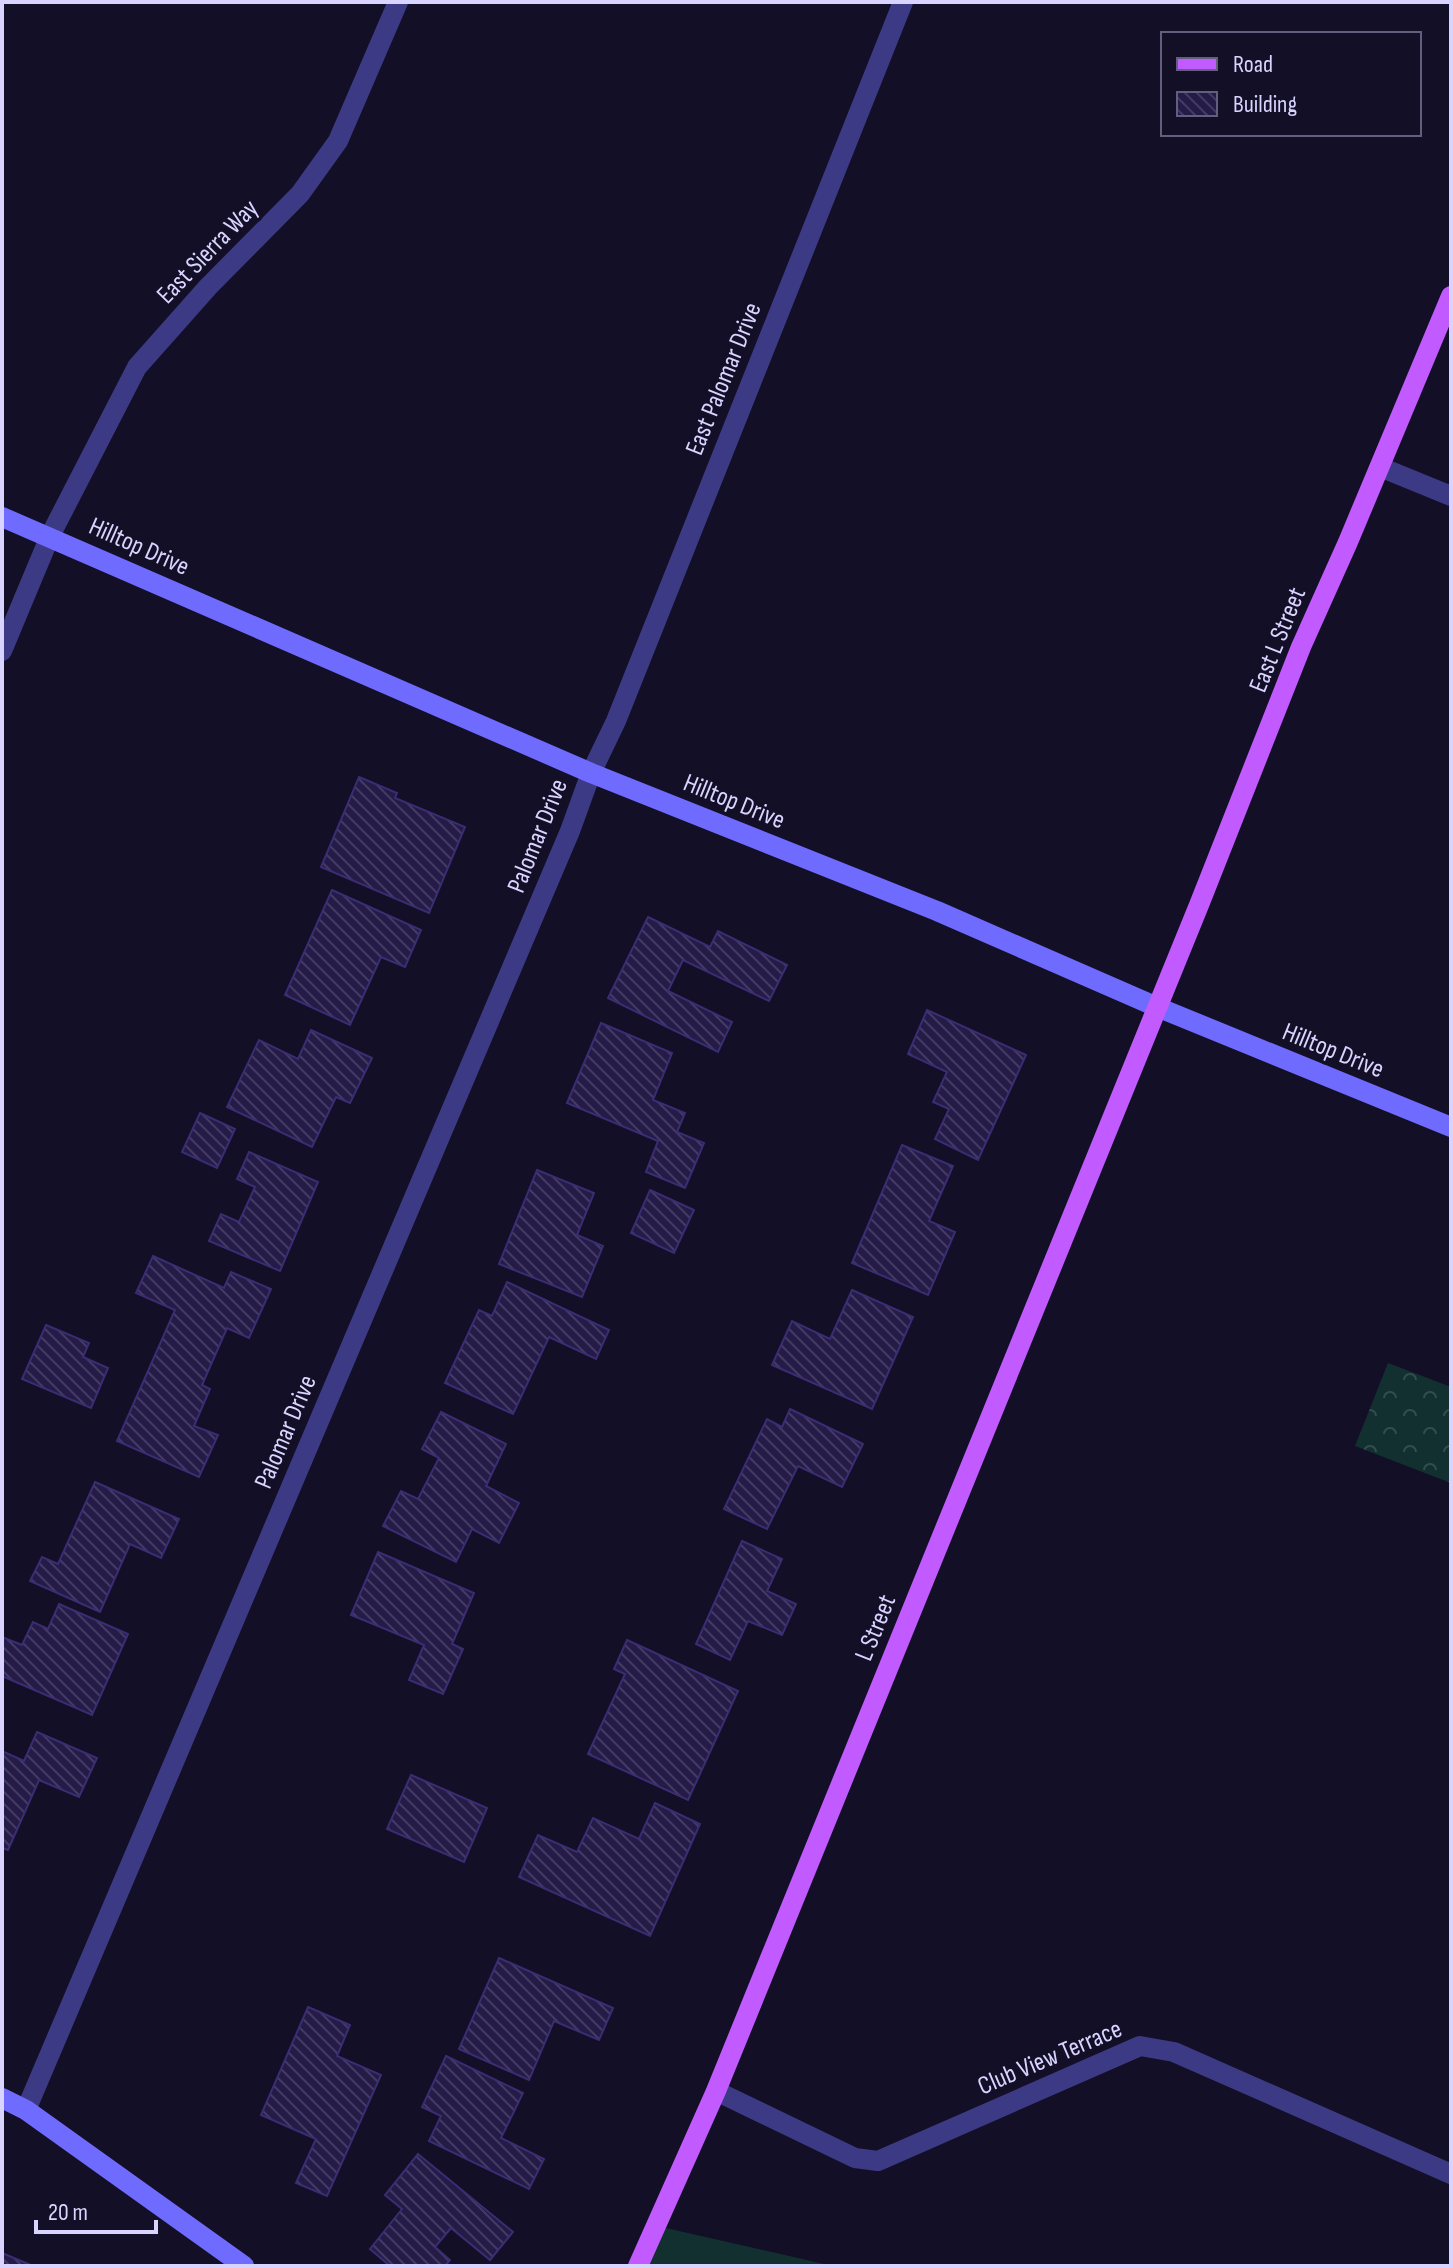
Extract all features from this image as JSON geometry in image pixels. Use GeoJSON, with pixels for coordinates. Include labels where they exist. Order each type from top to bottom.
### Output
{"type":"FeatureCollection","features":[{"type":"Feature","properties":{"kind":"main road","name":"East L Street"},"geometry":{"type":"LineString","coordinates":[[1157,1007],[1301,647],[1451,296]]}},
{"type":"Feature","properties":{"kind":"main road","name":"Hilltop Drive"},"geometry":{"type":"LineString","coordinates":[[2,517],[591,773],[937,911],[1157,1007],[1451,1127]]}},
{"type":"Feature","properties":{"kind":"main road","name":"L Street"},"geometry":{"type":"LineString","coordinates":[[638,2266],[716,2091],[1157,1007]]}},
{"type":"Feature","properties":{"kind":"main road"},"geometry":{"type":"LineString","coordinates":[[2,2098],[26,2110],[244,2266]]}},
{"type":"Feature","properties":{"kind":"street","name":"East Sierra Way"},"geometry":{"type":"LineString","coordinates":[[2,651],[50,536],[137,367],[208,287],[300,194],[338,141],[398,2]]}},
{"type":"Feature","properties":{"kind":"street","name":"East Palomar Drive"},"geometry":{"type":"LineString","coordinates":[[591,773],[616,721],[903,2]]}},
{"type":"Feature","properties":{"kind":"street"},"geometry":{"type":"LineString","coordinates":[[1380,467],[1451,496]]}},
{"type":"Feature","properties":{"kind":"street","name":"Palomar Drive"},"geometry":{"type":"LineString","coordinates":[[26,2110],[570,831],[591,773]]}},
{"type":"Feature","properties":{"kind":"street","name":"Club View Terrace"},"geometry":{"type":"LineString","coordinates":[[716,2091],[855,2158],[878,2161],[1140,2046],[1174,2052],[1451,2174]]}},
{"type":"Feature","properties":{"kind":"green space"},"geometry":{"type":"Polygon","coordinates":[[[1388,1363],[1451,1387],[1451,1483],[1355,1446],[1388,1363]]]}},
{"type":"Feature","properties":{"kind":"green space"},"geometry":{"type":"Polygon","coordinates":[[[657,2226],[833,2266],[639,2266],[657,2226]]]}},
{"type":"Feature","properties":{"kind":"building"},"geometry":{"type":"Polygon","coordinates":[[[359,777],[397,793],[395,798],[465,827],[429,913],[321,867],[359,777]]]}},
{"type":"Feature","properties":{"kind":"building"},"geometry":{"type":"Polygon","coordinates":[[[332,890],[421,930],[405,967],[381,957],[350,1025],[285,995],[332,890]]]}},
{"type":"Feature","properties":{"kind":"building"},"geometry":{"type":"Polygon","coordinates":[[[648,917],[710,947],[718,931],[787,965],[769,1001],[683,960],[668,991],[732,1022],[718,1052],[608,998],[648,917]]]}},
{"type":"Feature","properties":{"kind":"building"},"geometry":{"type":"Polygon","coordinates":[[[927,1010],[1026,1055],[978,1160],[935,1139],[949,1109],[933,1102],[947,1072],[908,1054],[927,1010]]]}},
{"type":"Feature","properties":{"kind":"building"},"geometry":{"type":"Polygon","coordinates":[[[601,1023],[672,1053],[653,1100],[685,1113],[677,1132],[704,1143],[685,1188],[646,1172],[658,1141],[567,1103],[601,1023]]]}},
{"type":"Feature","properties":{"kind":"building"},"geometry":{"type":"Polygon","coordinates":[[[311,1030],[372,1058],[350,1103],[336,1097],[312,1147],[227,1107],[259,1040],[298,1059],[311,1030]]]}},
{"type":"Feature","properties":{"kind":"building"},"geometry":{"type":"Polygon","coordinates":[[[200,1113],[235,1129],[217,1168],[182,1152],[200,1113]]]}},
{"type":"Feature","properties":{"kind":"building"},"geometry":{"type":"Polygon","coordinates":[[[902,1145],[953,1166],[929,1221],[955,1232],[928,1295],[852,1263],[902,1145]]]}},
{"type":"Feature","properties":{"kind":"building"},"geometry":{"type":"Polygon","coordinates":[[[249,1152],[318,1182],[280,1271],[209,1241],[221,1214],[239,1222],[255,1187],[237,1179],[249,1152]]]}},
{"type":"Feature","properties":{"kind":"building"},"geometry":{"type":"Polygon","coordinates":[[[537,1170],[594,1193],[577,1235],[603,1246],[582,1297],[499,1264],[537,1170]]]}},
{"type":"Feature","properties":{"kind":"building"},"geometry":{"type":"Polygon","coordinates":[[[650,1190],[694,1210],[674,1253],[631,1233],[650,1190]]]}},
{"type":"Feature","properties":{"kind":"building"},"geometry":{"type":"Polygon","coordinates":[[[153,1256],[224,1288],[231,1272],[271,1289],[249,1338],[227,1328],[202,1385],[210,1389],[194,1426],[218,1435],[199,1477],[117,1441],[175,1310],[136,1293],[153,1256]]]}},
{"type":"Feature","properties":{"kind":"building"},"geometry":{"type":"Polygon","coordinates":[[[507,1282],[609,1330],[596,1359],[549,1337],[513,1414],[445,1383],[479,1310],[492,1316],[507,1282]]]}},
{"type":"Feature","properties":{"kind":"building"},"geometry":{"type":"Polygon","coordinates":[[[852,1290],[913,1317],[872,1409],[772,1365],[792,1321],[830,1339],[852,1290]]]}},
{"type":"Feature","properties":{"kind":"building"},"geometry":{"type":"Polygon","coordinates":[[[46,1325],[89,1343],[83,1357],[108,1368],[91,1408],[22,1379],[46,1325]]]}},
{"type":"Feature","properties":{"kind":"building"},"geometry":{"type":"Polygon","coordinates":[[[790,1409],[863,1444],[842,1487],[798,1466],[767,1529],[724,1509],[767,1419],[782,1427],[790,1409]]]}},
{"type":"Feature","properties":{"kind":"building"},"geometry":{"type":"Polygon","coordinates":[[[441,1412],[506,1444],[486,1486],[519,1503],[499,1543],[472,1529],[456,1562],[383,1526],[401,1491],[418,1499],[439,1458],[422,1449],[441,1412]]]}},
{"type":"Feature","properties":{"kind":"building"},"geometry":{"type":"Polygon","coordinates":[[[95,1482],[179,1519],[161,1558],[130,1544],[100,1612],[30,1581],[42,1557],[58,1564],[95,1482]]]}},
{"type":"Feature","properties":{"kind":"building"},"geometry":{"type":"Polygon","coordinates":[[[742,1541],[782,1559],[767,1591],[796,1604],[782,1635],[748,1621],[730,1660],[696,1644],[742,1541]]]}},
{"type":"Feature","properties":{"kind":"building"},"geometry":{"type":"Polygon","coordinates":[[[378,1552],[474,1593],[452,1644],[463,1649],[443,1694],[409,1680],[424,1645],[351,1615],[378,1552]]]}},
{"type":"Feature","properties":{"kind":"building"},"geometry":{"type":"Polygon","coordinates":[[[59,1604],[128,1634],[92,1715],[2,1676],[2,1637],[22,1645],[33,1622],[48,1629],[59,1604]]]}},
{"type":"Feature","properties":{"kind":"building"},"geometry":{"type":"Polygon","coordinates":[[[627,1640],[738,1691],[688,1800],[588,1754],[625,1674],[614,1669],[627,1640]]]}},
{"type":"Feature","properties":{"kind":"building"},"geometry":{"type":"Polygon","coordinates":[[[37,1732],[97,1758],[79,1797],[39,1780],[8,1850],[2,1848],[2,1751],[24,1761],[37,1732]]]}},
{"type":"Feature","properties":{"kind":"building"},"geometry":{"type":"Polygon","coordinates":[[[411,1775],[487,1808],[464,1862],[387,1829],[411,1775]]]}},
{"type":"Feature","properties":{"kind":"building"},"geometry":{"type":"Polygon","coordinates":[[[655,1803],[700,1824],[650,1936],[519,1877],[538,1835],[577,1852],[593,1818],[639,1839],[655,1803]]]}},
{"type":"Feature","properties":{"kind":"building"},"geometry":{"type":"Polygon","coordinates":[[[499,1958],[613,2008],[599,2040],[554,2021],[529,2080],[459,2049],[499,1958]]]}},
{"type":"Feature","properties":{"kind":"building"},"geometry":{"type":"Polygon","coordinates":[[[308,2007],[350,2025],[337,2056],[381,2075],[327,2196],[296,2183],[316,2139],[261,2115],[308,2007]]]}},
{"type":"Feature","properties":{"kind":"building"},"geometry":{"type":"Polygon","coordinates":[[[446,2056],[523,2093],[501,2138],[544,2159],[529,2189],[429,2141],[441,2116],[422,2107],[446,2056]]]}},
{"type":"Feature","properties":{"kind":"building"},"geometry":{"type":"Polygon","coordinates":[[[418,2154],[513,2232],[490,2260],[451,2228],[435,2247],[450,2260],[445,2266],[390,2266],[370,2249],[402,2209],[385,2195],[418,2154]]]}},
{"type":"Feature","properties":{"kind":"building"},"geometry":{"type":"Polygon","coordinates":[[[2,2253],[33,2266],[2,2266],[2,2253]]]}}]}
